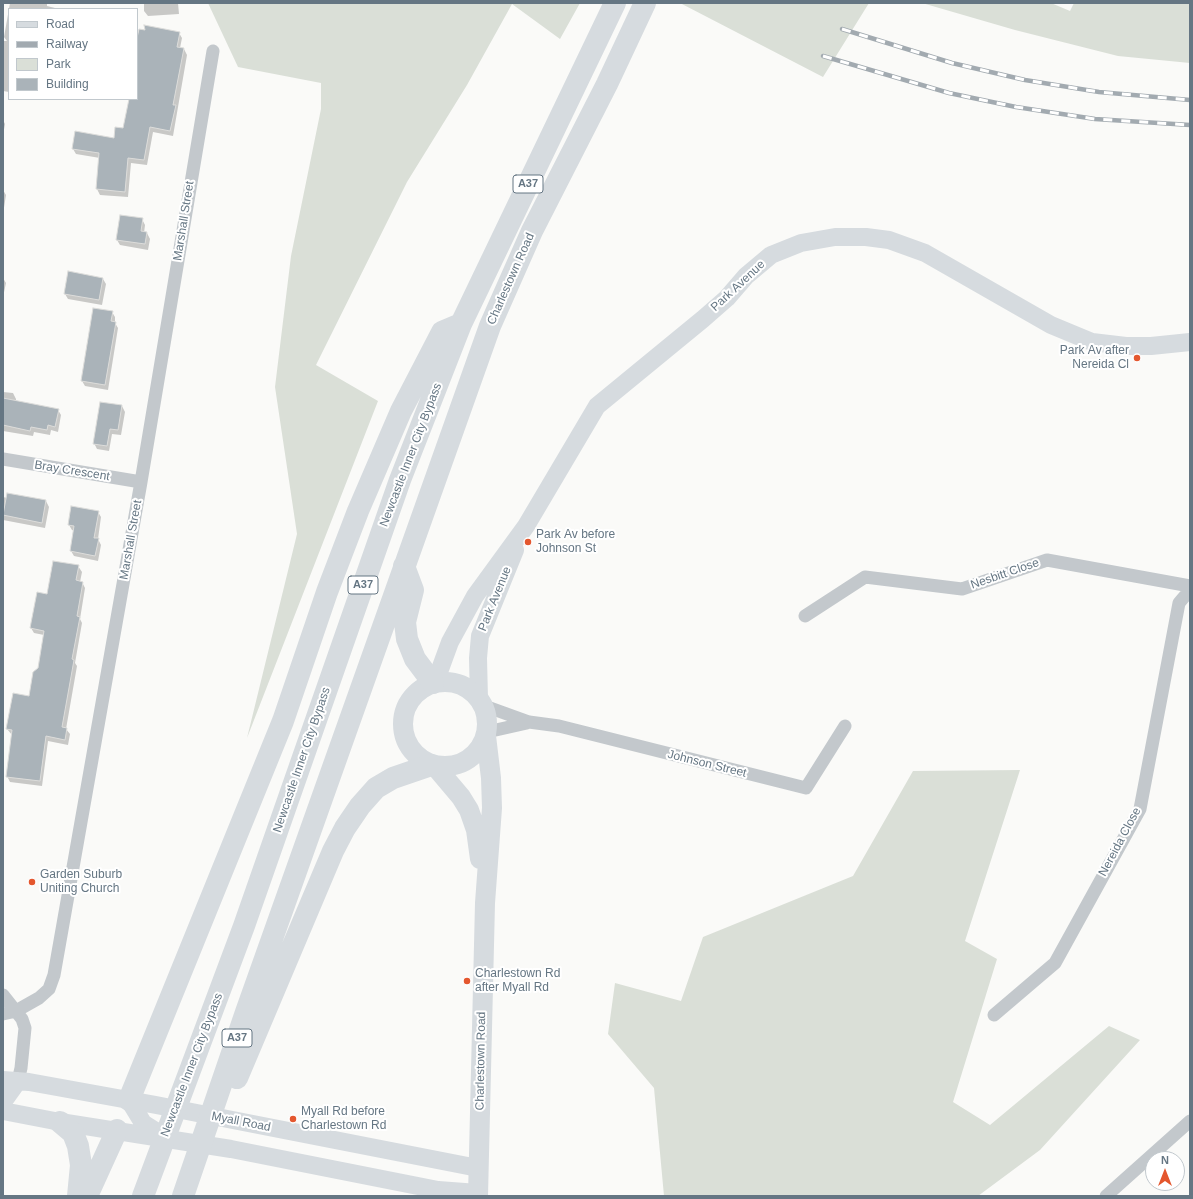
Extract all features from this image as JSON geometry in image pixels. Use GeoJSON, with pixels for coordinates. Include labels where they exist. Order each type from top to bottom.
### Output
{"type":"FeatureCollection","features":[{"type":"Feature","properties":{"kind":"highway","name":"Charlestown Road"},"geometry":{"type":"LineString","coordinates":[[461,324],[614,3]]}},
{"type":"Feature","properties":{"kind":"highway","name":"Charlestown Road"},"geometry":{"type":"LineString","coordinates":[[404,566],[490,326],[532,231],[607,84],[645,3]]}},
{"type":"Feature","properties":{"kind":"highway"},"geometry":{"type":"LineString","coordinates":[[129,1100],[282,721],[327,592],[361,504],[401,411],[442,332],[461,324]]}},
{"type":"Feature","properties":{"kind":"highway","name":"Newcastle Inner City Bypass"},"geometry":{"type":"LineString","coordinates":[[143,1196],[244,926],[400,480],[461,324]]}},
{"type":"Feature","properties":{"kind":"highway"},"geometry":{"type":"LineString","coordinates":[[404,566],[413,590],[405,622],[407,639],[415,659],[434,683]]}},
{"type":"Feature","properties":{"kind":"highway","name":"A37"},"geometry":{"type":"LineString","coordinates":[[183,1196],[246,1012],[404,566]]}},
{"type":"Feature","properties":{"kind":"highway"},"geometry":{"type":"LineString","coordinates":[[188,1196],[333,851],[345,828],[360,806],[376,788],[393,778],[432,765]]}},
{"type":"Feature","properties":{"kind":"highway"},"geometry":{"type":"LineString","coordinates":[[60,1122],[73,1133],[78,1146],[81,1165],[78,1196]]}},
{"type":"Feature","properties":{"kind":"highway"},"geometry":{"type":"LineString","coordinates":[[87,1196],[117,1130]]}},
{"type":"Feature","properties":{"kind":"main road","name":"Park Avenue"},"geometry":{"type":"LineString","coordinates":[[434,683],[450,642],[474,596],[526,526],[597,406],[703,319],[727,298],[746,276],[771,255],[801,243],[836,237],[866,237],[889,240],[925,252],[1051,325],[1092,342],[1126,346],[1151,346],[1190,342]]}},
{"type":"Feature","properties":{"kind":"main road","name":"Park Avenue"},"geometry":{"type":"LineString","coordinates":[[481,702],[478,658],[480,636],[526,526]]}},
{"type":"Feature","properties":{"kind":"main road"},"geometry":{"type":"LineString","coordinates":[[434,683],[444,681],[457,683],[470,690],[481,702]]}},
{"type":"Feature","properties":{"kind":"main road","name":"Charlestown Road"},"geometry":{"type":"LineString","coordinates":[[434,683],[421,689],[409,701],[405,709],[402,722],[403,733],[409,746],[421,760],[432,765],[461,797],[472,816],[477,836],[485,903]]}},
{"type":"Feature","properties":{"kind":"main road","name":"Charlestown Road"},"geometry":{"type":"LineString","coordinates":[[478,1195],[485,903],[492,808],[486,716],[481,702]]}},
{"type":"Feature","properties":{"kind":"main road"},"geometry":{"type":"LineString","coordinates":[[432,765],[456,764],[466,760],[479,748],[486,734]]}},
{"type":"Feature","properties":{"kind":"main road","name":"Myall Road"},"geometry":{"type":"LineString","coordinates":[[10,1080],[156,1105],[478,1168]]}},
{"type":"Feature","properties":{"kind":"main road"},"geometry":{"type":"LineString","coordinates":[[3,1102],[10,1080]]}},
{"type":"Feature","properties":{"kind":"main road"},"geometry":{"type":"LineString","coordinates":[[117,1130],[129,1100]]}},
{"type":"Feature","properties":{"kind":"main road"},"geometry":{"type":"LineString","coordinates":[[129,1100],[147,1131]]}},
{"type":"Feature","properties":{"kind":"main road"},"geometry":{"type":"LineString","coordinates":[[3,1111],[60,1122],[117,1130],[147,1131],[168,1138],[438,1190],[478,1195]]}},
{"type":"Feature","properties":{"kind":"street","name":"Marshall Street"},"geometry":{"type":"LineString","coordinates":[[7,1014],[39,998],[49,989],[54,975],[141,482],[213,51]]}},
{"type":"Feature","properties":{"kind":"street","name":"Bray Crescent"},"geometry":{"type":"LineString","coordinates":[[3,459],[141,482]]}},
{"type":"Feature","properties":{"kind":"street","name":"Nesbitt Close"},"geometry":{"type":"LineString","coordinates":[[805,616],[865,577],[962,589],[1047,560],[1190,586]]}},
{"type":"Feature","properties":{"kind":"street","name":"Nereida Close"},"geometry":{"type":"LineString","coordinates":[[994,1015],[1055,963],[1140,809],[1179,603],[1190,590]]}},
{"type":"Feature","properties":{"kind":"street","name":"Johnson Street"},"geometry":{"type":"LineString","coordinates":[[481,702],[516,718],[559,726],[806,788],[845,726]]}},
{"type":"Feature","properties":{"kind":"street","name":"Johnson Street"},"geometry":{"type":"LineString","coordinates":[[486,734],[537,723]]}},
{"type":"Feature","properties":{"kind":"street"},"geometry":{"type":"LineString","coordinates":[[3,995],[7,1014],[3,1021]]}},
{"type":"Feature","properties":{"kind":"street"},"geometry":{"type":"LineString","coordinates":[[7,1014],[22,1019],[25,1028],[21,1068],[10,1080]]}},
{"type":"Feature","properties":{"kind":"street"},"geometry":{"type":"LineString","coordinates":[[1106,1196],[1190,1121]]}},
{"type":"Feature","properties":{"kind":"green space"},"geometry":{"type":"Polygon","coordinates":[[[208,3],[580,3],[560,39],[512,4],[467,85],[407,182],[316,365],[378,401],[247,738],[297,534],[275,387],[291,256],[321,109],[321,83],[238,67],[208,3]]]}},
{"type":"Feature","properties":{"kind":"green space"},"geometry":{"type":"Polygon","coordinates":[[[680,3],[869,3],[823,77],[680,3]]]}},
{"type":"Feature","properties":{"kind":"green space"},"geometry":{"type":"Polygon","coordinates":[[[922,3],[1051,3],[1070,11],[1074,3],[1190,3],[1190,63],[1118,56],[1015,30],[922,3]]]}},
{"type":"Feature","properties":{"kind":"green space"},"geometry":{"type":"Polygon","coordinates":[[[1020,770],[965,941],[997,959],[953,1102],[990,1125],[1109,1026],[1140,1040],[1040,1150],[978,1196],[664,1196],[654,1088],[608,1034],[615,983],[681,1001],[703,937],[853,876],[913,771],[1020,770]]]}},
{"type":"Feature","properties":{"kind":"building"},"geometry":{"type":"Polygon","coordinates":[[[144,25],[180,32],[177,47],[184,48],[173,105],[176,105],[170,131],[150,127],[144,160],[128,158],[125,192],[96,189],[99,153],[72,149],[75,131],[114,138],[115,127],[123,128],[129,100],[138,100],[138,34],[139,29],[145,30],[144,25]]]}},
{"type":"Feature","properties":{"kind":"building"},"geometry":{"type":"Polygon","coordinates":[[[120,215],[143,218],[141,231],[147,232],[145,244],[116,240],[120,215]]]}},
{"type":"Feature","properties":{"kind":"building"},"geometry":{"type":"Polygon","coordinates":[[[68,271],[103,278],[99,300],[64,294],[68,271]]]}},
{"type":"Feature","properties":{"kind":"building"},"geometry":{"type":"Polygon","coordinates":[[[93,308],[113,311],[111,321],[116,322],[105,385],[81,381],[93,308]]]}},
{"type":"Feature","properties":{"kind":"building"},"geometry":{"type":"Polygon","coordinates":[[[3,398],[59,409],[55,427],[48,425],[47,430],[31,427],[30,431],[3,425],[3,398]]]}},
{"type":"Feature","properties":{"kind":"building"},"geometry":{"type":"Polygon","coordinates":[[[100,402],[122,405],[118,430],[110,429],[107,446],[93,444],[100,402]]]}},
{"type":"Feature","properties":{"kind":"building"},"geometry":{"type":"Polygon","coordinates":[[[7,493],[46,500],[42,523],[3,515],[7,493]]]}},
{"type":"Feature","properties":{"kind":"building"},"geometry":{"type":"Polygon","coordinates":[[[71,506],[99,511],[94,538],[99,538],[95,556],[70,551],[74,526],[68,525],[71,506]]]}},
{"type":"Feature","properties":{"kind":"building"},"geometry":{"type":"Polygon","coordinates":[[[53,561],[79,565],[76,580],[83,582],[77,616],[80,617],[72,659],[74,660],[62,727],[67,728],[65,740],[46,736],[40,781],[6,777],[12,730],[6,729],[13,693],[29,696],[33,672],[38,668],[44,631],[30,628],[37,592],[47,594],[53,561]]]}},
{"type":"Feature","properties":{"kind":"railway"},"geometry":{"type":"LineString","coordinates":[[842,29],[952,63],[1025,80],[1099,92],[1190,100]]}},
{"type":"Feature","properties":{"kind":"railway"},"geometry":{"type":"LineString","coordinates":[[823,56],[949,93],[1016,107],[1095,119],[1190,125]]}},
{"type":"Feature","properties":{"kind":"place","name":"Park Av after Nereida Cl"},"geometry":{"type":"Point","coordinates":[1137,358]}},
{"type":"Feature","properties":{"kind":"place","name":"Park Av before Johnson St"},"geometry":{"type":"Point","coordinates":[528,542]}},
{"type":"Feature","properties":{"kind":"place","name":"Garden Suburb Uniting Church"},"geometry":{"type":"Point","coordinates":[32,882]}},
{"type":"Feature","properties":{"kind":"place","name":"Charlestown Rd after Myall Rd"},"geometry":{"type":"Point","coordinates":[467,981]}},
{"type":"Feature","properties":{"kind":"place","name":"Myall Rd before Charlestown Rd"},"geometry":{"type":"Point","coordinates":[293,1119]}}]}
